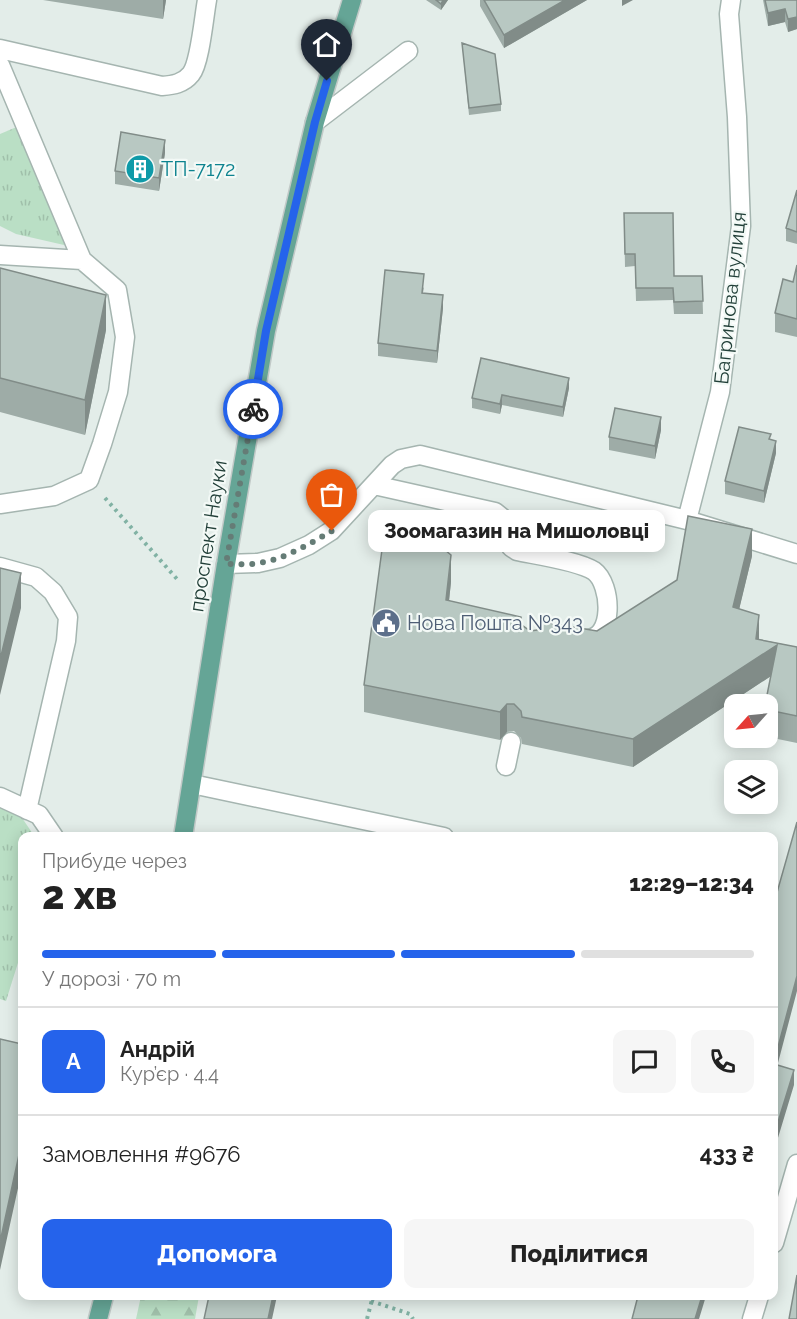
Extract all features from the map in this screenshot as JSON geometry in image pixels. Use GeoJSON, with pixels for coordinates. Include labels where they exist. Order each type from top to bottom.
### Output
{"type":"FeatureCollection","features":[{"type":"Feature","properties":{"kind":"main road","name":"проспект Науки"},"geometry":{"type":"LineString","coordinates":[[184,832],[266,331],[315,122],[352,0]]}},
{"type":"Feature","properties":{"kind":"main road"},"geometry":{"type":"LineString","coordinates":[[98,1319],[103,1300]]}},
{"type":"Feature","properties":{"kind":"street"},"geometry":{"type":"LineString","coordinates":[[0,49],[162,86],[177,85],[192,74],[207,0]]}},
{"type":"Feature","properties":{"kind":"street","name":"Багринова вулиця"},"geometry":{"type":"LineString","coordinates":[[687,520],[720,392],[741,226],[737,117],[729,14],[731,0]]}},
{"type":"Feature","properties":{"kind":"street"},"geometry":{"type":"LineString","coordinates":[[315,122],[408,51]]}},
{"type":"Feature","properties":{"kind":"street"},"geometry":{"type":"LineString","coordinates":[[0,65],[82,260],[117,290],[125,337],[118,392],[89,480],[54,496],[0,504]]}},
{"type":"Feature","properties":{"kind":"street"},"geometry":{"type":"LineString","coordinates":[[0,255],[82,260]]}},
{"type":"Feature","properties":{"kind":"street"},"geometry":{"type":"LineString","coordinates":[[226,564],[258,563],[280,558],[309,544],[332,531],[392,465],[401,459],[420,455],[687,520],[797,554]]}},
{"type":"Feature","properties":{"kind":"street"},"geometry":{"type":"LineString","coordinates":[[374,485],[495,512],[505,520],[511,547],[517,551],[576,564],[595,572],[605,588],[607,615],[605,624],[601,633],[589,640],[567,636]]}},
{"type":"Feature","properties":{"kind":"street"},"geometry":{"type":"LineString","coordinates":[[0,567],[36,577],[53,592],[68,617],[66,641],[27,810]]}},
{"type":"Feature","properties":{"kind":"street"},"geometry":{"type":"LineString","coordinates":[[506,766],[511,742]]}},
{"type":"Feature","properties":{"kind":"street"},"geometry":{"type":"LineString","coordinates":[[192,784],[420,832]]}},
{"type":"Feature","properties":{"kind":"street"},"geometry":{"type":"LineString","coordinates":[[0,797],[39,815],[51,832]]}},
{"type":"Feature","properties":{"kind":"street"},"geometry":{"type":"LineString","coordinates":[[778,1229],[797,1164]]}},
{"type":"Feature","properties":{"kind":"street"},"geometry":{"type":"LineString","coordinates":[[752,1319],[758,1300]]}},
{"type":"Feature","properties":{"kind":"path"},"geometry":{"type":"LineString","coordinates":[[89,480],[177,579]]}},
{"type":"Feature","properties":{"kind":"path"},"geometry":{"type":"LineString","coordinates":[[367,1319],[372,1300]]}},
{"type":"Feature","properties":{"kind":"path"},"geometry":{"type":"LineString","coordinates":[[375,1300],[410,1314],[412,1319]]}},
{"type":"Feature","properties":{"kind":"green space"},"geometry":{"type":"Polygon","coordinates":[[[19,126],[67,239],[64,245],[16,234],[0,226],[0,134],[19,126]]]}},
{"type":"Feature","properties":{"kind":"green space"},"geometry":{"type":"Polygon","coordinates":[[[0,806],[18,812],[32,832],[18,832],[18,963],[6,1001],[0,999],[0,806]]]}},
{"type":"Feature","properties":{"kind":"green space"},"geometry":{"type":"Polygon","coordinates":[[[140,1300],[198,1300],[195,1319],[136,1319],[140,1300]]]}},
{"type":"Feature","properties":{"kind":"building"},"geometry":{"type":"Polygon","coordinates":[[[484,0],[565,0],[504,35],[484,0]]]}},
{"type":"Feature","properties":{"kind":"building"},"geometry":{"type":"Polygon","coordinates":[[[765,0],[797,0],[797,17],[788,19],[785,9],[768,13],[765,0]]]}},
{"type":"Feature","properties":{"kind":"building"},"geometry":{"type":"Polygon","coordinates":[[[462,43],[495,54],[501,104],[469,108],[462,43]]]}},
{"type":"Feature","properties":{"kind":"building","name":"ТП-7172"},"geometry":{"type":"Polygon","coordinates":[[[121,132],[165,140],[159,178],[115,171],[121,132]]]}},
{"type":"Feature","properties":{"kind":"building"},"geometry":{"type":"Polygon","coordinates":[[[797,190],[797,232],[786,228],[797,190]]]}},
{"type":"Feature","properties":{"kind":"building"},"geometry":{"type":"Polygon","coordinates":[[[624,213],[673,213],[674,276],[702,276],[703,301],[674,302],[673,288],[636,288],[635,254],[625,254],[624,213]]]}},
{"type":"Feature","properties":{"kind":"building"},"geometry":{"type":"Polygon","coordinates":[[[797,265],[797,319],[775,313],[783,279],[793,282],[797,265]]]}},
{"type":"Feature","properties":{"kind":"building"},"geometry":{"type":"Polygon","coordinates":[[[0,268],[106,295],[85,400],[0,378],[0,268]]]}},
{"type":"Feature","properties":{"kind":"building"},"geometry":{"type":"Polygon","coordinates":[[[385,270],[424,274],[422,293],[443,295],[437,351],[378,343],[385,270]]]}},
{"type":"Feature","properties":{"kind":"building"},"geometry":{"type":"Polygon","coordinates":[[[481,358],[569,378],[563,407],[502,395],[500,404],[472,398],[481,358]]]}},
{"type":"Feature","properties":{"kind":"building"},"geometry":{"type":"Polygon","coordinates":[[[615,408],[661,417],[655,446],[609,437],[615,408]]]}},
{"type":"Feature","properties":{"kind":"building"},"geometry":{"type":"Polygon","coordinates":[[[739,427],[771,434],[769,439],[776,441],[764,491],[725,481],[739,427]]]}},
{"type":"Feature","properties":{"kind":"building"},"geometry":{"type":"Polygon","coordinates":[[[688,516],[752,529],[733,607],[759,615],[756,639],[797,647],[797,716],[778,712],[778,694],[767,694],[777,645],[633,739],[522,717],[521,711],[514,704],[507,704],[500,712],[364,685],[383,542],[408,535],[433,540],[451,555],[446,600],[521,617],[522,625],[530,631],[537,630],[543,622],[597,631],[677,580],[688,516]]]}},
{"type":"Feature","properties":{"kind":"building"},"geometry":{"type":"Polygon","coordinates":[[[0,568],[21,573],[0,660],[0,568]]]}},
{"type":"Feature","properties":{"kind":"building"},"geometry":{"type":"Polygon","coordinates":[[[797,822],[797,976],[778,1047],[778,889],[797,822]]]}},
{"type":"Feature","properties":{"kind":"building"},"geometry":{"type":"Polygon","coordinates":[[[0,1039],[18,1043],[18,1159],[0,1242],[0,1039]]]}},
{"type":"Feature","properties":{"kind":"building"},"geometry":{"type":"Polygon","coordinates":[[[778,1065],[794,1070],[778,1122],[778,1065]]]}},
{"type":"Feature","properties":{"kind":"building"},"geometry":{"type":"Polygon","coordinates":[[[797,1275],[797,1319],[789,1319],[797,1275]]]}},
{"type":"Feature","properties":{"kind":"building"},"geometry":{"type":"Polygon","coordinates":[[[208,1300],[272,1300],[268,1319],[204,1319],[208,1300]]]}},
{"type":"Feature","properties":{"kind":"building"},"geometry":{"type":"Polygon","coordinates":[[[637,1300],[701,1300],[695,1319],[632,1319],[637,1300]]]}},
{"type":"Feature","properties":{"kind":"way so far"},"geometry":{"type":"LineString","coordinates":[[253,409],[226,564],[258,563],[280,558],[332,531]]}},
{"type":"Feature","properties":{"kind":"place","name":"ТП-7172"},"geometry":{"type":"Point","coordinates":[140,169]}},
{"type":"Feature","properties":{"kind":"place","name":"Зоомагазин на Мишоловці"},"geometry":{"type":"Point","coordinates":[332,531]}},
{"type":"Feature","properties":{"kind":"place","name":"Нова Пошта №343"},"geometry":{"type":"Point","coordinates":[386,623]}},
{"type":"Feature","properties":{"kind":"route"},"geometry":{"type":"LineString","coordinates":[[253,409],[266,331],[315,122],[327,81]]}}]}
